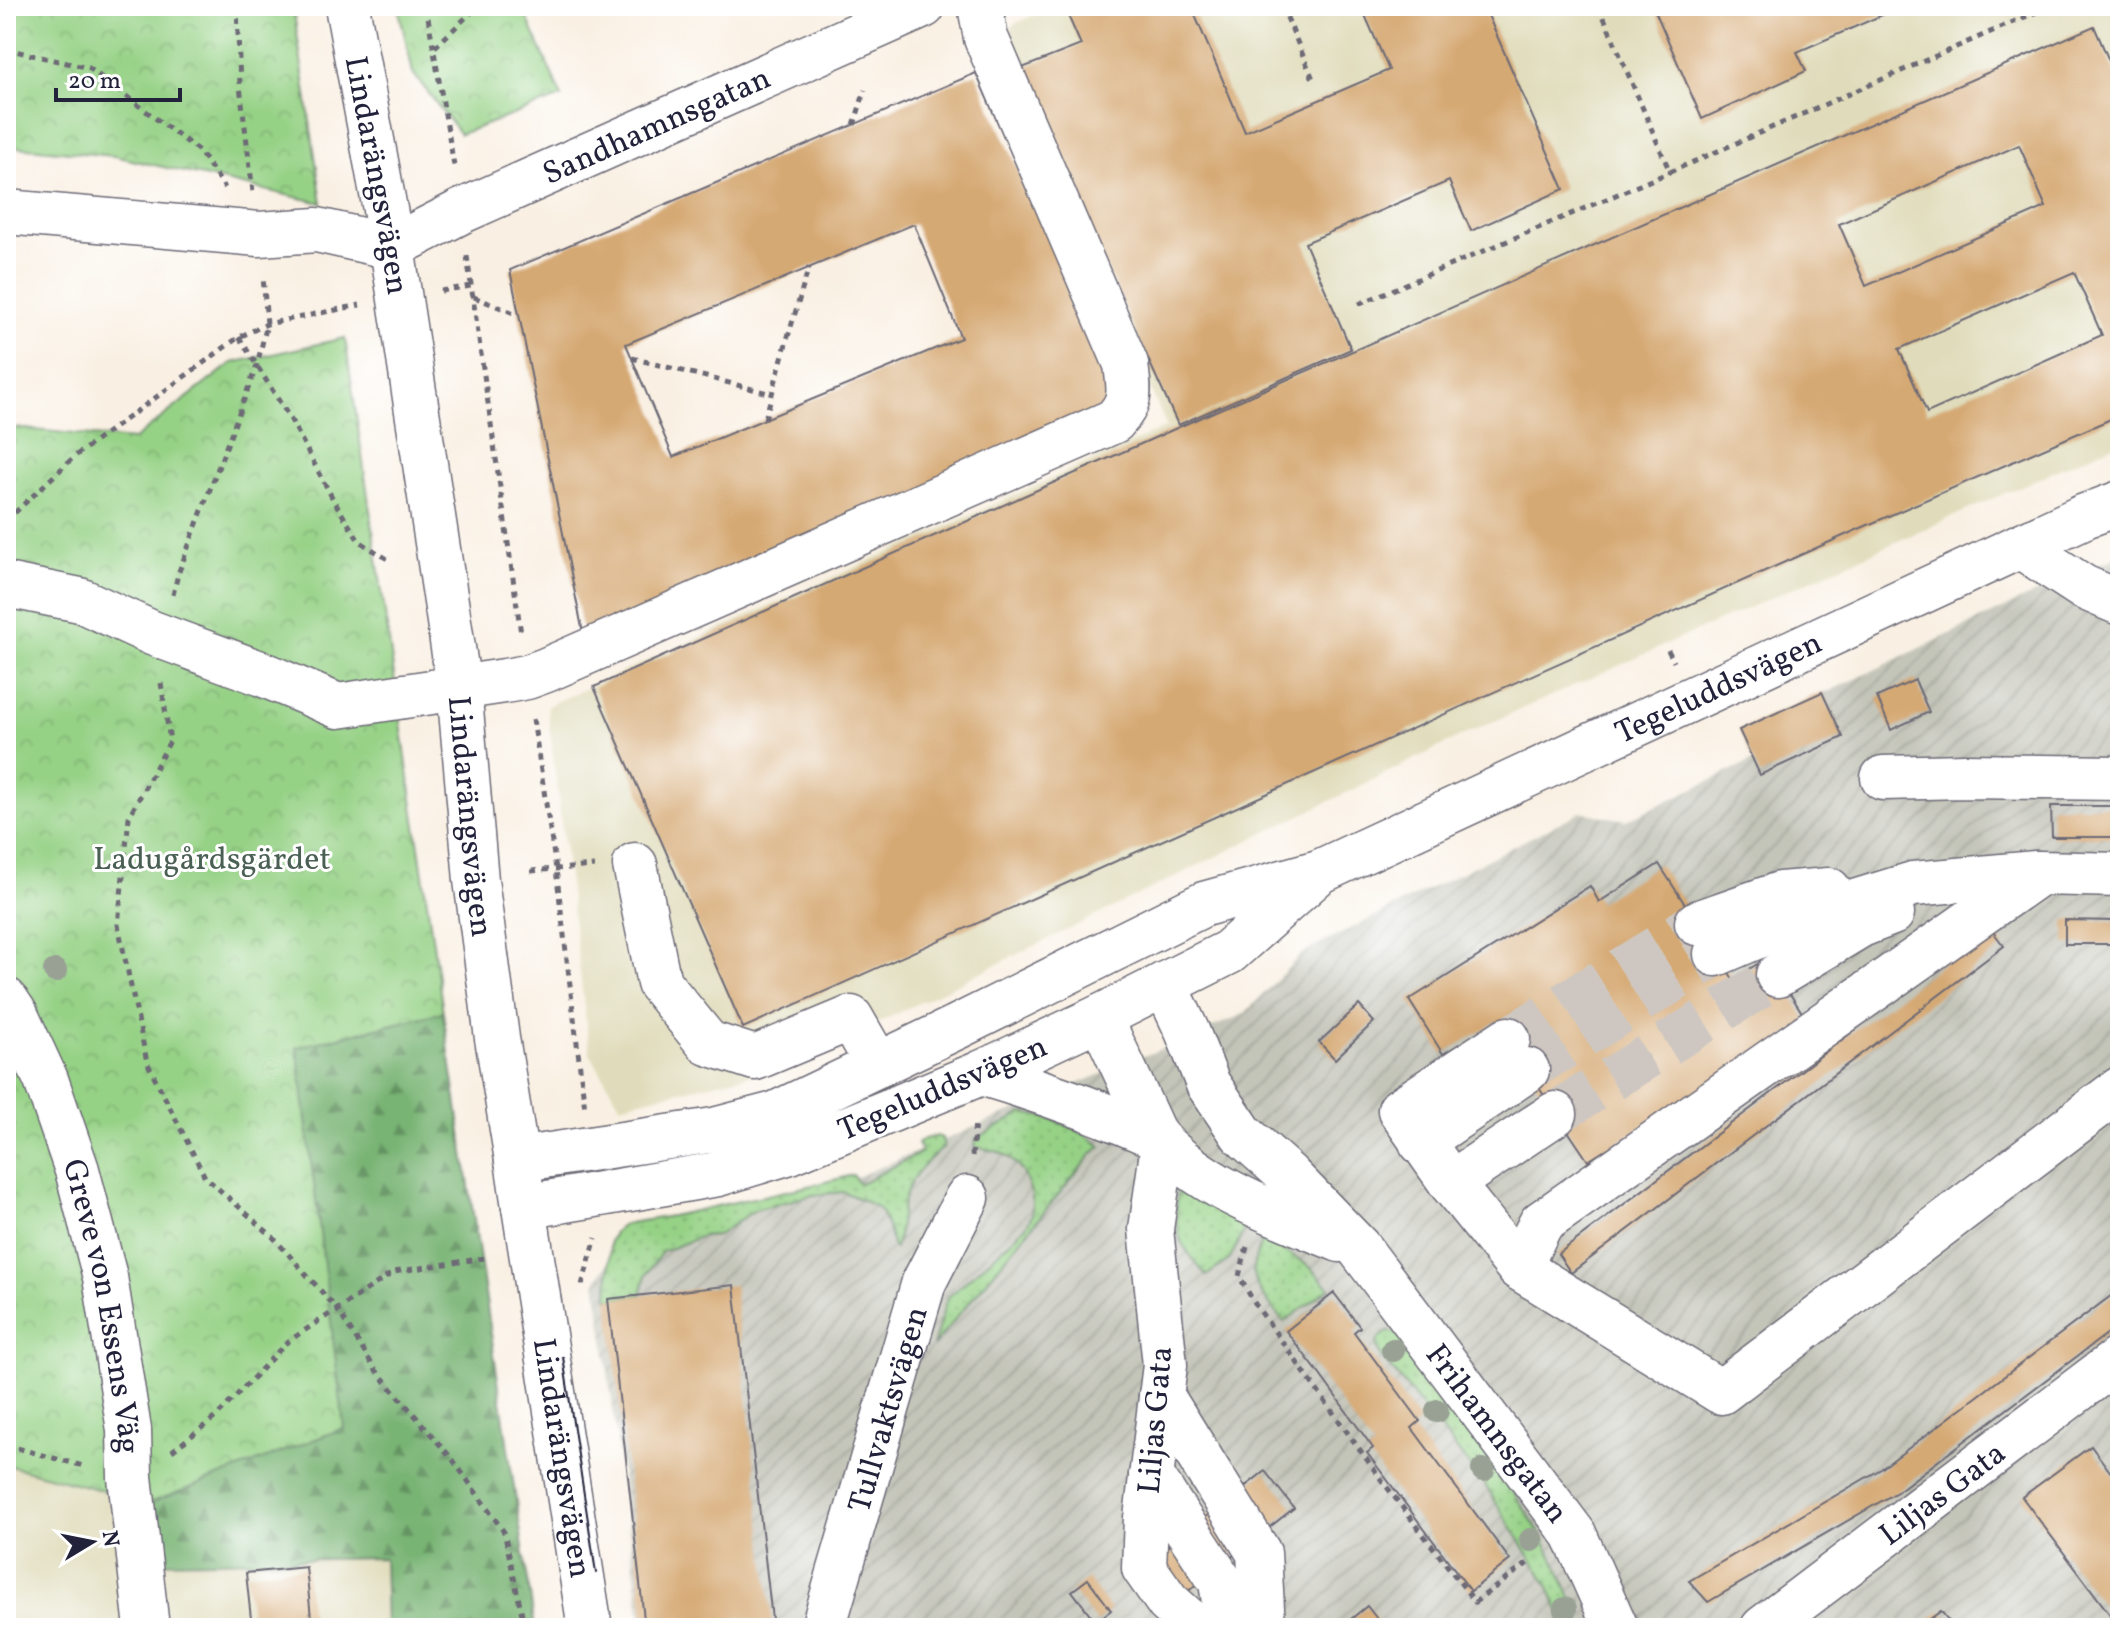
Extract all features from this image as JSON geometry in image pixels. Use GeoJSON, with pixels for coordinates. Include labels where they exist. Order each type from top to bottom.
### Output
{"type":"FeatureCollection","features":[{"type":"Feature","properties":{"kind":"street","name":"Lindarängsvägen"},"geometry":{"type":"LineString","coordinates":[[347,6],[392,247],[459,687],[476,880],[497,1038],[590,1628]]}},
{"type":"Feature","properties":{"kind":"street","name":"Sandhamnsgatan"},"geometry":{"type":"LineString","coordinates":[[392,247],[462,211],[923,6]]}},
{"type":"Feature","properties":{"kind":"street"},"geometry":{"type":"LineString","coordinates":[[6,585],[80,600],[162,637],[338,706],[527,677],[1114,421],[1127,408],[1126,364],[986,38],[980,6]]}},
{"type":"Feature","properties":{"kind":"street"},"geometry":{"type":"LineString","coordinates":[[6,212],[259,234],[317,230],[392,247]]}},
{"type":"Feature","properties":{"kind":"street","name":"Tegeluddsvägen"},"geometry":{"type":"LineString","coordinates":[[517,1160],[714,1130],[775,1114],[1204,904],[1319,872],[2085,516],[2120,503]]}},
{"type":"Feature","properties":{"kind":"street"},"geometry":{"type":"LineString","coordinates":[[2020,546],[2083,587],[2120,603]]}},
{"type":"Feature","properties":{"kind":"street"},"geometry":{"type":"LineString","coordinates":[[1883,778],[2120,778]]}},
{"type":"Feature","properties":{"kind":"street"},"geometry":{"type":"LineString","coordinates":[[619,865],[659,983],[708,1043],[755,1058],[851,1018],[878,1065]]}},
{"type":"Feature","properties":{"kind":"street","name":"Tegeluddsvägen"},"geometry":{"type":"LineString","coordinates":[[524,1207],[718,1174],[790,1152],[981,1073],[1229,952],[1319,872]]}},
{"type":"Feature","properties":{"kind":"street"},"geometry":{"type":"LineString","coordinates":[[1778,975],[1861,925],[1926,898],[2039,873]]}},
{"type":"Feature","properties":{"kind":"street"},"geometry":{"type":"LineString","coordinates":[[1519,1268],[1541,1223],[2039,873]]}},
{"type":"Feature","properties":{"kind":"street"},"geometry":{"type":"LineString","coordinates":[[1706,938],[1793,921],[1913,884],[2039,873],[2120,875]]}},
{"type":"Feature","properties":{"kind":"street","name":"Frihamnsgatan"},"geometry":{"type":"LineString","coordinates":[[1143,935],[1208,1084],[1242,1134],[1288,1175],[1359,1248],[1574,1534],[1616,1628]]}},
{"type":"Feature","properties":{"kind":"street"},"geometry":{"type":"LineString","coordinates":[[1079,967],[1159,1141]]}},
{"type":"Feature","properties":{"kind":"street","name":"Greve von Essens Väg"},"geometry":{"type":"LineString","coordinates":[[6,1000],[46,1080],[77,1170],[101,1262],[129,1430],[130,1477],[147,1628]]}},
{"type":"Feature","properties":{"kind":"street"},"geometry":{"type":"LineString","coordinates":[[1517,1054],[1400,1110],[1451,1183],[1519,1268],[1721,1392],[2120,1089]]}},
{"type":"Feature","properties":{"kind":"street"},"geometry":{"type":"LineString","coordinates":[[981,1073],[1109,1116],[1159,1141],[1199,1174],[1267,1210],[1359,1248]]}},
{"type":"Feature","properties":{"kind":"street"},"geometry":{"type":"LineString","coordinates":[[1451,1183],[1555,1114]]}},
{"type":"Feature","properties":{"kind":"street","name":"Liljas Gata"},"geometry":{"type":"LineString","coordinates":[[1159,1141],[1151,1229],[1165,1365],[1146,1518],[1144,1568],[1168,1602],[1197,1628]]}},
{"type":"Feature","properties":{"kind":"street","name":"Tullvaktsvägen"},"geometry":{"type":"LineString","coordinates":[[823,1628],[924,1282],[967,1198]]}},
{"type":"Feature","properties":{"kind":"street","name":"Liljas Gata"},"geometry":{"type":"LineString","coordinates":[[1763,1628],[2120,1358]]}},
{"type":"Feature","properties":{"kind":"street"},"geometry":{"type":"LineString","coordinates":[[1161,1395],[1259,1553],[1263,1628]]}},
{"type":"Feature","properties":{"kind":"street"},"geometry":{"type":"LineString","coordinates":[[1151,1475],[1221,1582],[1228,1628]]}},
{"type":"Feature","properties":{"kind":"path"},"geometry":{"type":"LineString","coordinates":[[237,6],[240,86],[259,234]]}},
{"type":"Feature","properties":{"kind":"path"},"geometry":{"type":"LineString","coordinates":[[426,6],[451,147]]}},
{"type":"Feature","properties":{"kind":"path"},"geometry":{"type":"LineString","coordinates":[[434,47],[478,6]]}},
{"type":"Feature","properties":{"kind":"path"},"geometry":{"type":"LineString","coordinates":[[1282,6],[1313,79]]}},
{"type":"Feature","properties":{"kind":"path"},"geometry":{"type":"LineString","coordinates":[[1599,6],[1670,172]]}},
{"type":"Feature","properties":{"kind":"path"},"geometry":{"type":"LineString","coordinates":[[1359,304],[2050,6]]}},
{"type":"Feature","properties":{"kind":"path"},"geometry":{"type":"LineString","coordinates":[[6,49],[89,68],[199,151],[259,234]]}},
{"type":"Feature","properties":{"kind":"path"},"geometry":{"type":"LineString","coordinates":[[854,125],[865,90]]}},
{"type":"Feature","properties":{"kind":"path"},"geometry":{"type":"LineString","coordinates":[[765,419],[809,267]]}},
{"type":"Feature","properties":{"kind":"path"},"geometry":{"type":"LineString","coordinates":[[473,297],[519,315]]}},
{"type":"Feature","properties":{"kind":"path"},"geometry":{"type":"LineString","coordinates":[[6,521],[75,456],[239,337],[267,324],[350,307]]}},
{"type":"Feature","properties":{"kind":"path"},"geometry":{"type":"LineString","coordinates":[[267,324],[257,365],[178,574],[162,637],[160,677],[170,741],[129,817],[118,925],[147,1062],[205,1177],[272,1236],[337,1309],[375,1369],[453,1460],[504,1532],[525,1628]]}},
{"type":"Feature","properties":{"kind":"path"},"geometry":{"type":"LineString","coordinates":[[239,337],[291,420],[359,541],[389,560]]}},
{"type":"Feature","properties":{"kind":"path"},"geometry":{"type":"LineString","coordinates":[[632,358],[772,394]]}},
{"type":"Feature","properties":{"kind":"path"},"geometry":{"type":"LineString","coordinates":[[531,871],[619,865]]}},
{"type":"Feature","properties":{"kind":"path"},"geometry":{"type":"LineString","coordinates":[[1267,1210],[1246,1248],[1239,1276],[1255,1304],[1383,1482],[1475,1602],[1528,1563]]}},
{"type":"Feature","properties":{"kind":"path"},"geometry":{"type":"LineString","coordinates":[[6,1445],[130,1477],[152,1468],[217,1416],[287,1342],[394,1272],[485,1258]]}},
{"type":"Feature","properties":{"kind":"shaded area"},"geometry":{"type":"Polygon","coordinates":[[[1054,6],[2120,6],[2120,442],[1468,733],[792,1065],[620,1105],[590,1054],[547,706],[1167,427],[1000,40],[1014,24],[1054,6]]]}},
{"type":"Feature","properties":{"kind":"shaded area"},"geometry":{"type":"Polygon","coordinates":[[[2120,557],[2120,1628],[642,1628],[596,1281],[628,1232],[854,1178],[1244,1014],[1301,954],[1581,812],[1626,820],[1753,761],[1739,730],[1828,692],[2095,565],[2120,557]]]}},
{"type":"Feature","properties":{"kind":"shaded area"},"geometry":{"type":"Polygon","coordinates":[[[6,1465],[150,1503],[158,1562],[385,1558],[386,1628],[6,1628],[6,1465]]]}},
{"type":"Feature","properties":{"kind":"green space"},"geometry":{"type":"Polygon","coordinates":[[[6,6],[293,6],[322,203],[114,156],[6,146],[6,6]]]}},
{"type":"Feature","properties":{"kind":"green space"},"geometry":{"type":"Polygon","coordinates":[[[398,6],[522,6],[562,97],[460,134],[413,73],[398,6]]]}},
{"type":"Feature","properties":{"kind":"green space","name":"Ladugårdsgärdet"},"geometry":{"type":"Polygon","coordinates":[[[345,338],[443,1012],[297,1047],[344,1428],[150,1503],[6,1465],[6,427],[133,440],[232,363],[345,338]]]}},
{"type":"Feature","properties":{"kind":"green space"},"geometry":{"type":"Polygon","coordinates":[[[443,1012],[535,1628],[386,1628],[384,1558],[158,1562],[150,1503],[344,1428],[297,1047],[443,1012]]]}},
{"type":"Feature","properties":{"kind":"green space"},"geometry":{"type":"Polygon","coordinates":[[[1022,1113],[1064,1124],[1101,1146],[933,1346],[947,1298],[1015,1237],[1032,1215],[1032,1195],[1023,1172],[1010,1158],[999,1152],[975,1147],[976,1139],[1022,1113]]]}},
{"type":"Feature","properties":{"kind":"green space"},"geometry":{"type":"Polygon","coordinates":[[[937,1136],[942,1138],[944,1147],[924,1165],[909,1186],[895,1249],[881,1212],[875,1206],[844,1192],[813,1195],[755,1210],[718,1235],[702,1236],[662,1252],[646,1275],[641,1295],[608,1299],[610,1241],[621,1226],[853,1175],[859,1184],[922,1152],[917,1144],[937,1136]]]}},
{"type":"Feature","properties":{"kind":"green space"},"geometry":{"type":"Polygon","coordinates":[[[1178,1186],[1248,1221],[1230,1259],[1206,1276],[1188,1253],[1178,1232],[1178,1186]]]}},
{"type":"Feature","properties":{"kind":"green space"},"geometry":{"type":"Polygon","coordinates":[[[1263,1239],[1308,1265],[1330,1288],[1284,1322],[1261,1293],[1254,1278],[1254,1264],[1263,1239]]]}},
{"type":"Feature","properties":{"kind":"green space"},"geometry":{"type":"Polygon","coordinates":[[[1389,1332],[1396,1333],[1536,1527],[1562,1576],[1581,1628],[1565,1625],[1549,1587],[1483,1482],[1379,1353],[1378,1340],[1389,1332]]]}},
{"type":"Feature","properties":{"kind":"building"},"geometry":{"type":"Polygon","coordinates":[[[1077,6],[1191,6],[1245,132],[1389,70],[1361,6],[1484,6],[1564,189],[1471,231],[1449,181],[1305,243],[1351,349],[1178,425],[1017,70],[1081,45],[1066,11],[1077,6]]]}},
{"type":"Feature","properties":{"kind":"building"},"geometry":{"type":"Polygon","coordinates":[[[1653,6],[1903,6],[1797,52],[1806,71],[1702,119],[1653,6]]]}},
{"type":"Feature","properties":{"kind":"building"},"geometry":{"type":"Polygon","coordinates":[[[2094,26],[2120,86],[2120,415],[743,1028],[594,687],[2094,26]],[[2019,145],[1839,224],[1866,286],[2046,207],[2019,145]],[[2074,272],[1899,349],[1927,413],[2102,335],[2074,272]]]}},
{"type":"Feature","properties":{"kind":"building"},"geometry":{"type":"Polygon","coordinates":[[[976,73],[1122,406],[585,643],[510,270],[976,73]],[[914,224],[626,344],[673,457],[961,338],[914,224]]]}},
{"type":"Feature","properties":{"kind":"building"},"geometry":{"type":"Polygon","coordinates":[[[1915,680],[1929,712],[1891,730],[1877,697],[1915,680]]]}},
{"type":"Feature","properties":{"kind":"building"},"geometry":{"type":"Polygon","coordinates":[[[1822,692],[1843,737],[1760,775],[1739,730],[1822,692]]]}},
{"type":"Feature","properties":{"kind":"building"},"geometry":{"type":"Polygon","coordinates":[[[2051,806],[2120,806],[2120,837],[2052,837],[2051,806]]]}},
{"type":"Feature","properties":{"kind":"building"},"geometry":{"type":"Polygon","coordinates":[[[1659,864],[1733,979],[1767,958],[1808,1022],[1588,1161],[1497,1021],[1443,1054],[1409,1000],[1590,886],[1599,902],[1659,864]]]}},
{"type":"Feature","properties":{"kind":"building"},"geometry":{"type":"Polygon","coordinates":[[[2065,920],[2116,921],[2116,944],[2065,944],[2065,920]]]}},
{"type":"Feature","properties":{"kind":"building"},"geometry":{"type":"Polygon","coordinates":[[[1990,928],[2004,946],[1571,1273],[1558,1254],[1990,928]]]}},
{"type":"Feature","properties":{"kind":"building"},"geometry":{"type":"Polygon","coordinates":[[[1359,1005],[1374,1022],[1335,1059],[1319,1042],[1359,1005]]]}},
{"type":"Feature","properties":{"kind":"building"},"geometry":{"type":"Polygon","coordinates":[[[734,1285],[773,1628],[645,1628],[608,1299],[734,1285]]]}},
{"type":"Feature","properties":{"kind":"building"},"geometry":{"type":"Polygon","coordinates":[[[2120,1289],[2120,1324],[1897,1492],[1708,1602],[1689,1581],[1881,1469],[2120,1289]]]}},
{"type":"Feature","properties":{"kind":"building"},"geometry":{"type":"Polygon","coordinates":[[[1334,1293],[1360,1327],[1354,1332],[1420,1421],[1412,1428],[1510,1560],[1471,1591],[1367,1453],[1373,1448],[1286,1331],[1334,1293]]]}},
{"type":"Feature","properties":{"kind":"building"},"geometry":{"type":"Polygon","coordinates":[[[2091,1446],[2120,1485],[2120,1628],[2022,1497],[2091,1446]]]}},
{"type":"Feature","properties":{"kind":"building"},"geometry":{"type":"Polygon","coordinates":[[[1265,1471],[1294,1508],[1178,1599],[1148,1562],[1265,1471]]]}},
{"type":"Feature","properties":{"kind":"building"},"geometry":{"type":"Polygon","coordinates":[[[306,1567],[312,1628],[252,1628],[246,1573],[306,1567]]]}},
{"type":"Feature","properties":{"kind":"building"},"geometry":{"type":"Polygon","coordinates":[[[1088,1579],[1111,1610],[1096,1622],[1072,1591],[1088,1579]]]}},
{"type":"Feature","properties":{"kind":"building"},"geometry":{"type":"Polygon","coordinates":[[[1367,1606],[1384,1628],[1340,1628],[1367,1606]]]}},
{"type":"Feature","properties":{"kind":"building"},"geometry":{"type":"Polygon","coordinates":[[[1941,1611],[1954,1628],[1918,1628],[1941,1611]]]}},
{"type":"Feature","properties":{"kind":"tunnel"},"geometry":{"type":"LineString","coordinates":[[1508,1039],[1697,923]]}},
{"type":"Feature","properties":{"kind":"tunnel"},"geometry":{"type":"LineString","coordinates":[[1527,1070],[1716,954]]}},
{"type":"Feature","properties":{"kind":"tunnel"},"geometry":{"type":"LineString","coordinates":[[1555,1114],[1778,975]]}},
{"type":"Feature","properties":{"kind":"tram line"},"geometry":{"type":"LineString","coordinates":[[563,1357],[596,1573]]}}]}
